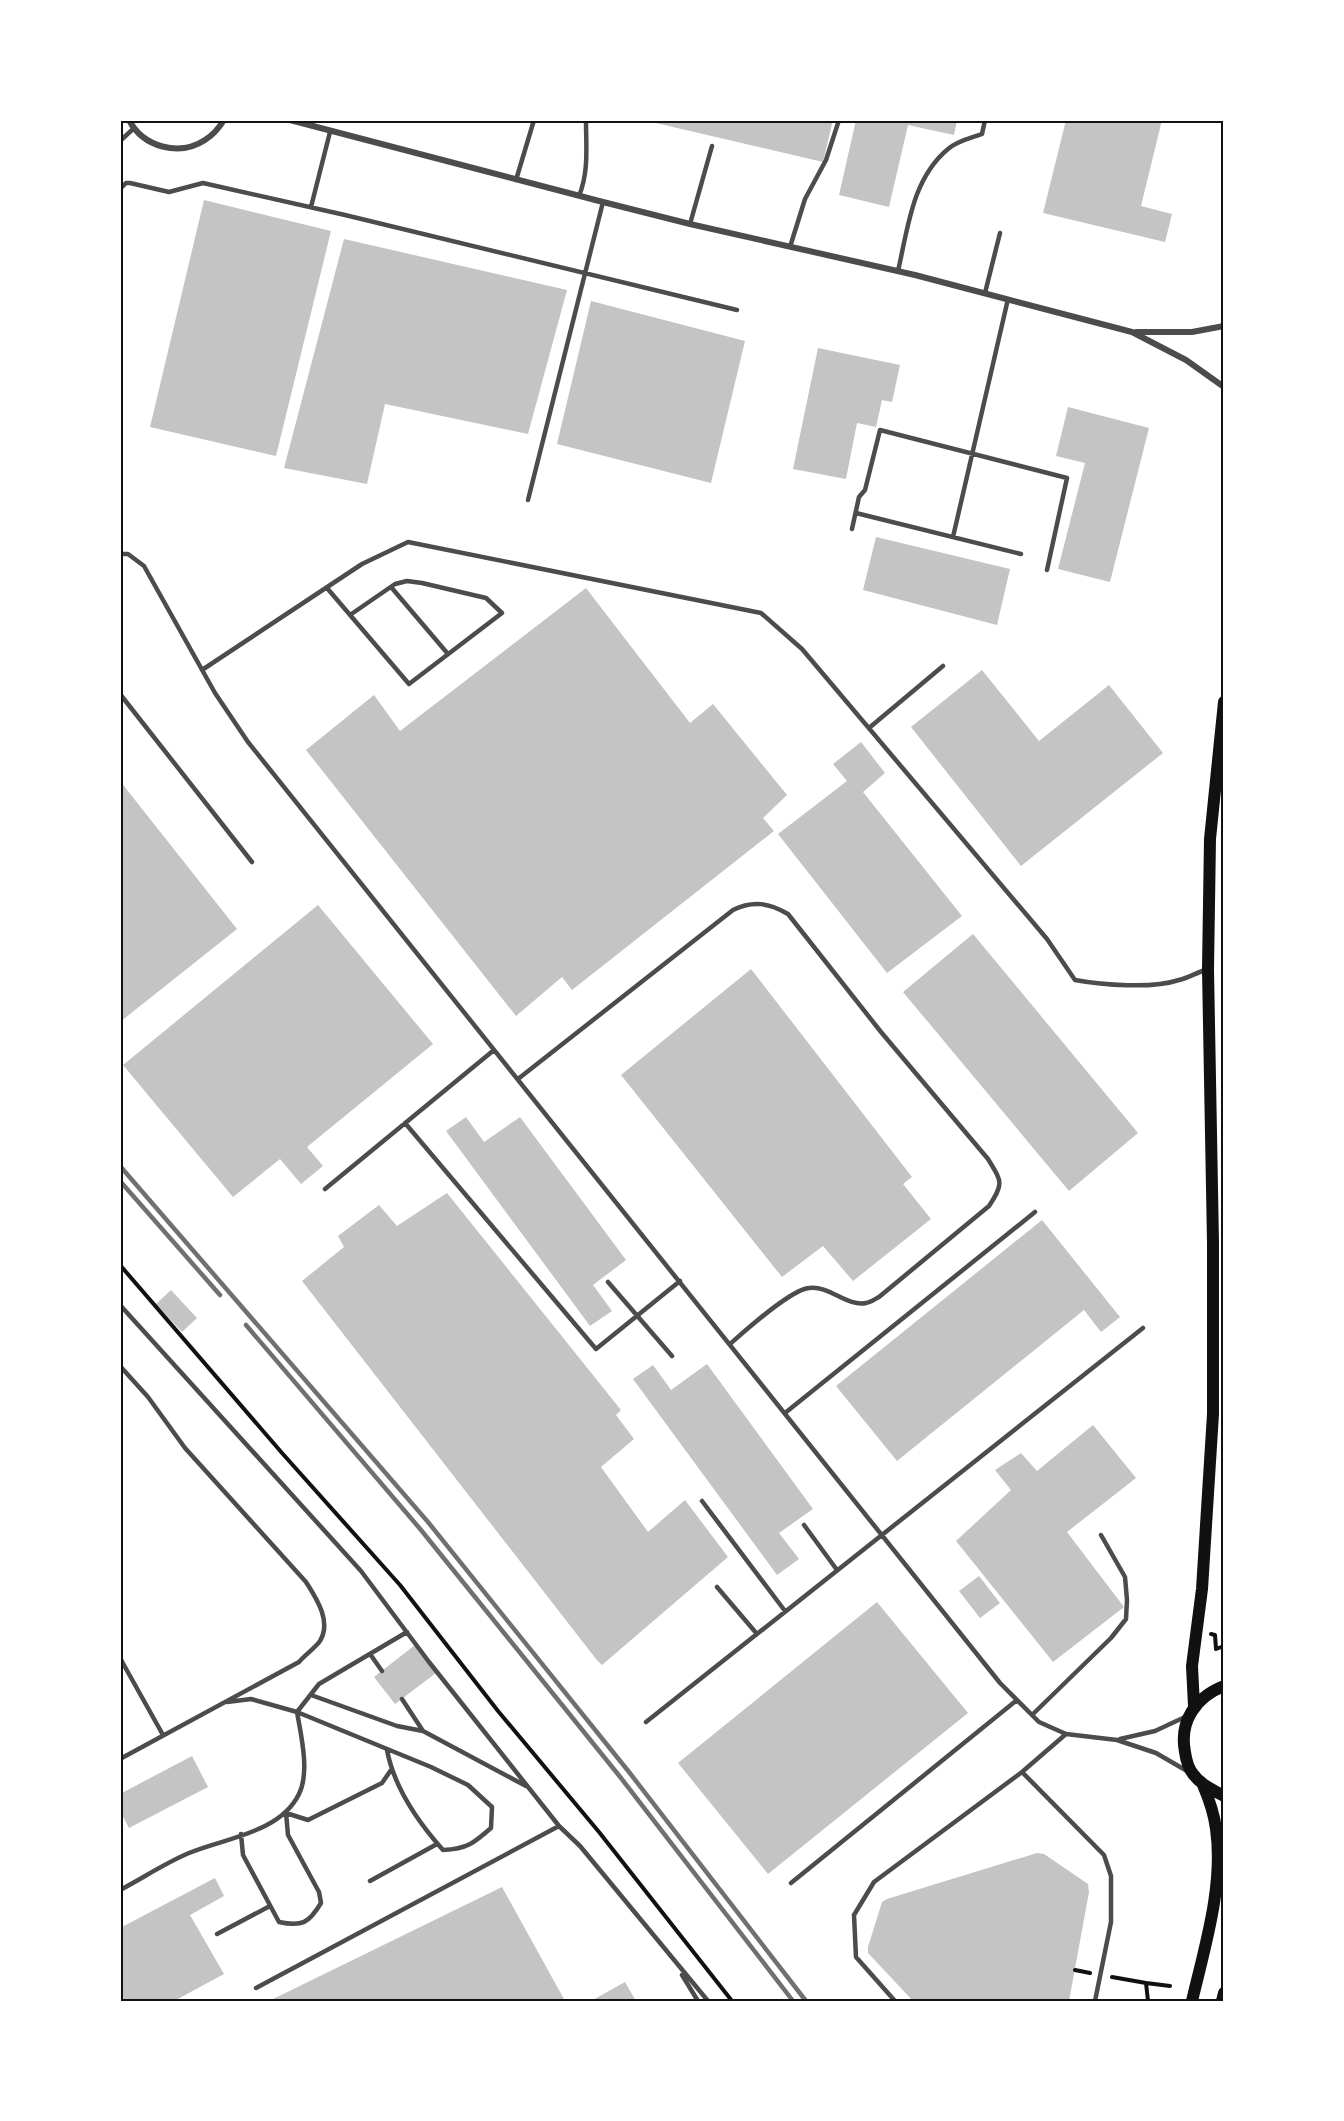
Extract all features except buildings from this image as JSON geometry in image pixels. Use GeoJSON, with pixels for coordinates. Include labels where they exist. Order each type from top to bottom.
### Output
{"type":"FeatureCollection","features":[{"type":"Feature","properties":{"kind":"main road"},"geometry":{"type":"LineString","coordinates":[[1192,1710],[1192,1666],[1202,1589],[1213,1414],[1213,1243],[1208,969],[1210,839],[1224,702]]}},
{"type":"Feature","properties":{"kind":"main road"},"geometry":{"type":"LineString","coordinates":[[1224,1686],[1211,1691],[1192,1710],[1184,1728],[1183,1743],[1192,1774],[1203,1785],[1224,1796]]}},
{"type":"Feature","properties":{"kind":"main road"},"geometry":{"type":"LineString","coordinates":[[1192,2001],[1211,1913],[1217,1868],[1216,1830],[1212,1807],[1203,1785]]}},
{"type":"Feature","properties":{"kind":"main road"},"geometry":{"type":"LineString","coordinates":[[1222,2001],[1224,1993]]}},
{"type":"Feature","properties":{"kind":"street"},"geometry":{"type":"LineString","coordinates":[[129,120],[133,129],[144,139],[161,147],[185,148],[203,142],[224,120]]}},
{"type":"Feature","properties":{"kind":"street"},"geometry":{"type":"LineString","coordinates":[[290,120],[690,224],[898,271],[1132,332],[1186,360],[1224,387]]}},
{"type":"Feature","properties":{"kind":"street"},"geometry":{"type":"LineString","coordinates":[[1132,332],[1192,333],[1224,326]]}},
{"type":"Feature","properties":{"kind":"lane"},"geometry":{"type":"LineString","coordinates":[[516,180],[534,120]]}},
{"type":"Feature","properties":{"kind":"lane"},"geometry":{"type":"LineString","coordinates":[[579,196],[584,183],[586,120]]}},
{"type":"Feature","properties":{"kind":"lane"},"geometry":{"type":"LineString","coordinates":[[790,247],[805,199],[826,160],[839,120]]}},
{"type":"Feature","properties":{"kind":"lane"},"geometry":{"type":"LineString","coordinates":[[898,271],[912,209],[923,177],[949,148],[982,134],[985,120]]}},
{"type":"Feature","properties":{"kind":"lane"},"geometry":{"type":"LineString","coordinates":[[120,141],[133,129]]}},
{"type":"Feature","properties":{"kind":"lane"},"geometry":{"type":"LineString","coordinates":[[311,207],[330,132]]}},
{"type":"Feature","properties":{"kind":"lane"},"geometry":{"type":"LineString","coordinates":[[690,224],[712,146]]}},
{"type":"Feature","properties":{"kind":"lane"},"geometry":{"type":"LineString","coordinates":[[120,189],[126,183],[130,183],[169,192],[203,183],[737,310]]}},
{"type":"Feature","properties":{"kind":"lane"},"geometry":{"type":"LineString","coordinates":[[528,500],[603,202]]}},
{"type":"Feature","properties":{"kind":"lane"},"geometry":{"type":"LineString","coordinates":[[985,293],[1000,232]]}},
{"type":"Feature","properties":{"kind":"lane"},"geometry":{"type":"LineString","coordinates":[[953,537],[1008,299]]}},
{"type":"Feature","properties":{"kind":"lane"},"geometry":{"type":"LineString","coordinates":[[852,529],[859,497],[865,490],[880,430],[1067,478],[1047,570]]}},
{"type":"Feature","properties":{"kind":"lane"},"geometry":{"type":"LineString","coordinates":[[856,513],[1021,554]]}},
{"type":"Feature","properties":{"kind":"lane"},"geometry":{"type":"LineString","coordinates":[[202,670],[362,564],[408,542],[761,613],[802,649],[1047,939],[1075,980],[1104,986],[1148,984],[1177,981],[1208,969]]}},
{"type":"Feature","properties":{"kind":"lane"},"geometry":{"type":"LineString","coordinates":[[120,554],[128,554],[144,566],[202,670],[248,742],[1000,1683],[1039,1722],[1066,1734],[1117,1740],[1155,1753],[1192,1774]]}},
{"type":"Feature","properties":{"kind":"lane"},"geometry":{"type":"LineString","coordinates":[[327,588],[350,615],[409,684],[502,613],[486,598],[407,581],[396,584],[350,615]]}},
{"type":"Feature","properties":{"kind":"lane"},"geometry":{"type":"LineString","coordinates":[[391,587],[448,654]]}},
{"type":"Feature","properties":{"kind":"lane"},"geometry":{"type":"LineString","coordinates":[[869,728],[943,666]]}},
{"type":"Feature","properties":{"kind":"lane"},"geometry":{"type":"LineString","coordinates":[[120,694],[252,862]]}},
{"type":"Feature","properties":{"kind":"lane"},"geometry":{"type":"LineString","coordinates":[[518,1079],[733,910],[744,905],[759,903],[772,905],[788,914],[881,1032],[988,1159],[999,1177],[999,1190],[989,1206],[879,1297],[866,1303],[854,1302],[822,1289],[809,1287],[795,1292],[730,1344]]}},
{"type":"Feature","properties":{"kind":"lane"},"geometry":{"type":"LineString","coordinates":[[325,1189],[494,1050]]}},
{"type":"Feature","properties":{"kind":"lane"},"geometry":{"type":"LineString","coordinates":[[405,1123],[596,1348],[680,1281]]}},
{"type":"Feature","properties":{"kind":"lane"},"geometry":{"type":"LineString","coordinates":[[785,1413],[1035,1212]]}},
{"type":"Feature","properties":{"kind":"lane"},"geometry":{"type":"LineString","coordinates":[[608,1282],[672,1356]]}},
{"type":"Feature","properties":{"kind":"lane"},"geometry":{"type":"LineString","coordinates":[[120,1305],[361,1571],[559,1826],[580,1846],[708,2001]]}},
{"type":"Feature","properties":{"kind":"lane"},"geometry":{"type":"LineString","coordinates":[[646,1722],[1143,1328]]}},
{"type":"Feature","properties":{"kind":"lane"},"geometry":{"type":"LineString","coordinates":[[120,1366],[148,1397],[185,1448],[306,1582],[320,1602],[324,1619],[321,1640],[299,1662],[120,1758]]}},
{"type":"Feature","properties":{"kind":"lane"},"geometry":{"type":"LineString","coordinates":[[702,1501],[785,1611]]}},
{"type":"Feature","properties":{"kind":"lane"},"geometry":{"type":"LineString","coordinates":[[804,1525],[837,1570]]}},
{"type":"Feature","properties":{"kind":"lane"},"geometry":{"type":"LineString","coordinates":[[1032,1715],[1111,1638],[1126,1619],[1125,1577],[1101,1535]]}},
{"type":"Feature","properties":{"kind":"lane"},"geometry":{"type":"LineString","coordinates":[[717,1587],[756,1634]]}},
{"type":"Feature","properties":{"kind":"lane"},"geometry":{"type":"LineString","coordinates":[[120,1890],[187,1854],[262,1828],[286,1813],[300,1793],[304,1765],[297,1712],[319,1684],[407,1632]]}},
{"type":"Feature","properties":{"kind":"lane"},"geometry":{"type":"LineString","coordinates":[[370,1654],[382,1671]]}},
{"type":"Feature","properties":{"kind":"lane"},"geometry":{"type":"LineString","coordinates":[[120,1658],[163,1735]]}},
{"type":"Feature","properties":{"kind":"lane"},"geometry":{"type":"LineString","coordinates":[[311,1695],[397,1726],[423,1731],[528,1787]]}},
{"type":"Feature","properties":{"kind":"lane"},"geometry":{"type":"LineString","coordinates":[[224,1702],[251,1699],[297,1712],[431,1767],[468,1785],[492,1808],[491,1828],[474,1843],[461,1850],[443,1850],[424,1829],[391,1770],[387,1750]]}},
{"type":"Feature","properties":{"kind":"lane"},"geometry":{"type":"LineString","coordinates":[[402,1699],[423,1731]]}},
{"type":"Feature","properties":{"kind":"lane"},"geometry":{"type":"LineString","coordinates":[[791,1883],[1017,1700]]}},
{"type":"Feature","properties":{"kind":"lane"},"geometry":{"type":"LineString","coordinates":[[1117,1740],[1155,1731],[1192,1710]]}},
{"type":"Feature","properties":{"kind":"lane"},"geometry":{"type":"LineString","coordinates":[[895,2001],[856,1957],[854,1915],[874,1882],[1022,1772],[1066,1734]]}},
{"type":"Feature","properties":{"kind":"lane"},"geometry":{"type":"LineString","coordinates":[[286,1813],[308,1820],[382,1783],[391,1770]]}},
{"type":"Feature","properties":{"kind":"lane"},"geometry":{"type":"LineString","coordinates":[[1022,1772],[1104,1855],[1111,1876],[1112,1922],[1095,2001]]}},
{"type":"Feature","properties":{"kind":"lane"},"geometry":{"type":"LineString","coordinates":[[242,1834],[243,1855],[279,1922],[295,1925],[313,1917],[321,1903],[319,1892],[288,1835],[286,1813]]}},
{"type":"Feature","properties":{"kind":"lane"},"geometry":{"type":"LineString","coordinates":[[256,1988],[559,1826]]}},
{"type":"Feature","properties":{"kind":"lane"},"geometry":{"type":"LineString","coordinates":[[370,1881],[437,1844]]}},
{"type":"Feature","properties":{"kind":"lane"},"geometry":{"type":"LineString","coordinates":[[217,1934],[270,1906]]}},
{"type":"Feature","properties":{"kind":"lane"},"geometry":{"type":"LineString","coordinates":[[676,1964],[698,2001]]}},
{"type":"Feature","properties":{"kind":"path"},"geometry":{"type":"LineString","coordinates":[[120,1265],[282,1453],[400,1585],[498,1711],[599,1832],[732,2001]]}},
{"type":"Feature","properties":{"kind":"path"},"geometry":{"type":"LineString","coordinates":[[1075,1970],[1170,1986]]}},
{"type":"Feature","properties":{"kind":"path"},"geometry":{"type":"LineString","coordinates":[[1146,1983],[1148,2001]]}},
{"type":"Feature","properties":{"kind":"railway"},"geometry":{"type":"LineString","coordinates":[[120,1166],[428,1522],[629,1772],[806,2001]]}},
{"type":"Feature","properties":{"kind":"railway"},"geometry":{"type":"LineString","coordinates":[[120,1181],[220,1295]]}},
{"type":"Feature","properties":{"kind":"railway"},"geometry":{"type":"LineString","coordinates":[[246,1325],[421,1530],[621,1778],[793,2001]]}}]}
